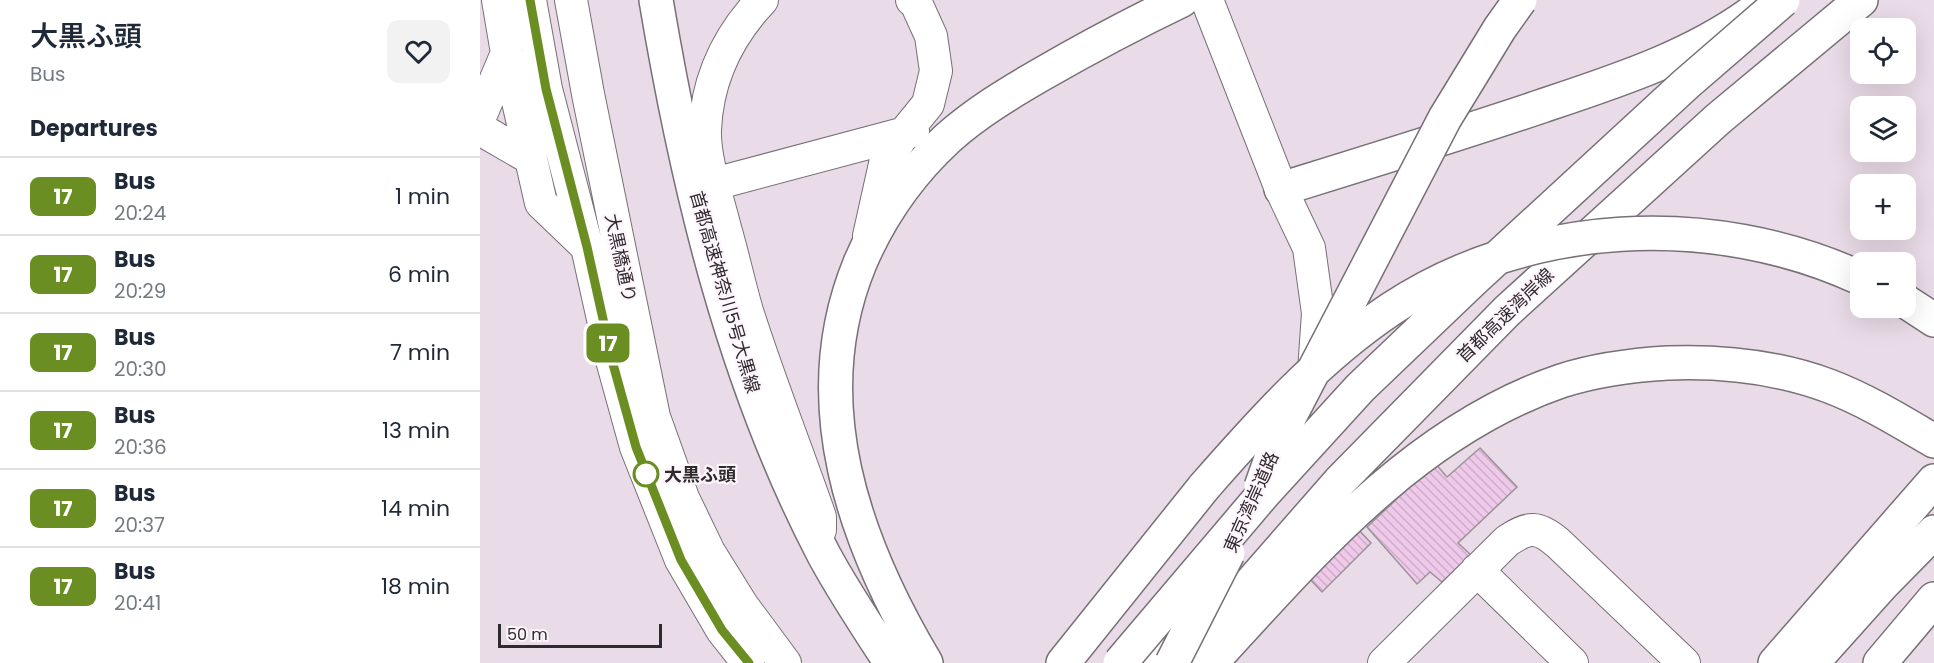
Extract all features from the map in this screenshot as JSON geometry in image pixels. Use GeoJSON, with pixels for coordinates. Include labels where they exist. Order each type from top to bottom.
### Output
{"type":"FeatureCollection","features":[{"type":"Feature","properties":{"kind":"highway","name":"首都高速神奈川5号大黒線"},"geometry":{"type":"LineString","coordinates":[[646,0],[672,138],[700,253],[733,366],[772,465],[820,568],[879,663]]}},
{"type":"Feature","properties":{"kind":"highway","name":"首都高速神奈川5号大黒線"},"geometry":{"type":"LineString","coordinates":[[656,0],[678,123],[740,358],[777,453],[824,555],[891,663]]}},
{"type":"Feature","properties":{"kind":"highway"},"geometry":{"type":"LineString","coordinates":[[916,663],[877,591],[856,542],[840,493],[831,448],[827,404],[827,362],[834,320],[845,278],[863,235],[888,193],[913,160],[944,129],[1018,76],[1163,0]]}},
{"type":"Feature","properties":{"kind":"highway"},"geometry":{"type":"LineString","coordinates":[[926,663],[885,588],[863,535],[840,446],[836,402],[836,361],[845,312],[854,280],[866,249],[891,204],[919,167],[949,137],[1023,85],[1064,61],[1182,0]]}},
{"type":"Feature","properties":{"kind":"highway"},"geometry":{"type":"LineString","coordinates":[[1278,439],[1445,118],[1500,28],[1520,0]]}},
{"type":"Feature","properties":{"kind":"highway"},"geometry":{"type":"LineString","coordinates":[[1281,189],[1491,123],[1601,86],[1671,59],[1739,23],[1769,0]]}},
{"type":"Feature","properties":{"kind":"highway"},"geometry":{"type":"LineString","coordinates":[[1120,663],[1264,492],[1360,388],[1472,280],[1668,100],[1783,0]]}},
{"type":"Feature","properties":{"kind":"highway","name":"首都高速湾岸線"},"geometry":{"type":"LineString","coordinates":[[1181,663],[1341,481],[1507,311],[1718,119],[1862,0]]}},
{"type":"Feature","properties":{"kind":"highway"},"geometry":{"type":"LineString","coordinates":[[1063,663],[1203,487],[1285,398],[1320,363],[1354,336],[1392,309],[1436,284],[1478,265],[1521,250],[1570,240],[1617,234],[1711,236],[1805,256],[1850,274]]}},
{"type":"Feature","properties":{"kind":"highway"},"geometry":{"type":"LineString","coordinates":[[1916,308],[1934,320]]}},
{"type":"Feature","properties":{"kind":"highway"},"geometry":{"type":"LineString","coordinates":[[1211,663],[1287,580],[1391,480],[1446,439],[1508,404],[1562,381],[1631,365],[1702,362],[1768,369],[1829,386],[1884,411],[1934,441]]}},
{"type":"Feature","properties":{"kind":"highway","name":"東京湾岸道路"},"geometry":{"type":"LineString","coordinates":[[1156,663],[1247,480],[1278,439]]}},
{"type":"Feature","properties":{"kind":"highway","name":"東京湾岸道路"},"geometry":{"type":"LineString","coordinates":[[1172,663],[1262,486],[1278,439]]}},
{"type":"Feature","properties":{"kind":"highway"},"geometry":{"type":"LineString","coordinates":[[1775,663],[1934,481]]}},
{"type":"Feature","properties":{"kind":"highway"},"geometry":{"type":"LineString","coordinates":[[1812,663],[1881,586],[1934,532]]}},
{"type":"Feature","properties":{"kind":"highway"},"geometry":{"type":"LineString","coordinates":[[1880,663],[1934,599]]}},
{"type":"Feature","properties":{"kind":"street"},"geometry":{"type":"LineString","coordinates":[[498,0],[507,53],[541,203],[587,247]]}},
{"type":"Feature","properties":{"kind":"street","name":"大黒橋通り"},"geometry":{"type":"LineString","coordinates":[[530,0],[546,89],[587,247],[613,364],[636,447],[681,560],[722,630],[748,663]]}},
{"type":"Feature","properties":{"kind":"street","name":"大黒橋通り"},"geometry":{"type":"LineString","coordinates":[[571,0],[654,417],[683,498],[710,552],[742,605],[785,663]]}},
{"type":"Feature","properties":{"kind":"street"},"geometry":{"type":"LineString","coordinates":[[762,0],[747,15],[729,41],[717,69],[708,103],[705,132],[714,184],[748,312],[820,517],[820,568]]}},
{"type":"Feature","properties":{"kind":"street"},"geometry":{"type":"LineString","coordinates":[[866,249],[885,164],[902,136],[928,104],[936,70],[931,36],[916,3],[912,0]]}},
{"type":"Feature","properties":{"kind":"street"},"geometry":{"type":"LineString","coordinates":[[1145,663],[1289,471],[1310,406],[1318,313],[1309,248],[1281,189],[1207,0]]}},
{"type":"Feature","properties":{"kind":"street"},"geometry":{"type":"LineString","coordinates":[[480,117],[507,53]]}},
{"type":"Feature","properties":{"kind":"street"},"geometry":{"type":"LineString","coordinates":[[714,184],[919,129],[970,109]]}},
{"type":"Feature","properties":{"kind":"street"},"geometry":{"type":"LineString","coordinates":[[480,129],[530,158]]}},
{"type":"Feature","properties":{"kind":"street"},"geometry":{"type":"LineString","coordinates":[[1384,663],[1507,541],[1521,531],[1534,529],[1546,532],[1684,663]]}},
{"type":"Feature","properties":{"kind":"street"},"geometry":{"type":"LineString","coordinates":[[1478,570],[1572,663]]}},
{"type":"Feature","properties":{"kind":"shaded area"},"geometry":{"type":"Polygon","coordinates":[[[480,0],[1934,0],[1934,663],[480,663],[480,0]]]}},
{"type":"Feature","properties":{"kind":"building"},"geometry":{"type":"Polygon","coordinates":[[[1480,448],[1517,487],[1458,543],[1471,555],[1442,582],[1430,572],[1417,584],[1367,527],[1435,463],[1447,477],[1480,448]]]}},
{"type":"Feature","properties":{"kind":"building"},"geometry":{"type":"Polygon","coordinates":[[[1355,526],[1371,543],[1322,592],[1307,576],[1355,526]]]}},
{"type":"Feature","properties":{"kind":"bus line","name":"17"},"geometry":{"type":"LineString","coordinates":[[530,0],[546,89],[587,247],[613,364],[636,447],[681,560],[722,630],[749,663]]}},
{"type":"Feature","properties":{"kind":"place","name":"大黒ふ頭"},"geometry":{"type":"Point","coordinates":[646,474]}}]}
